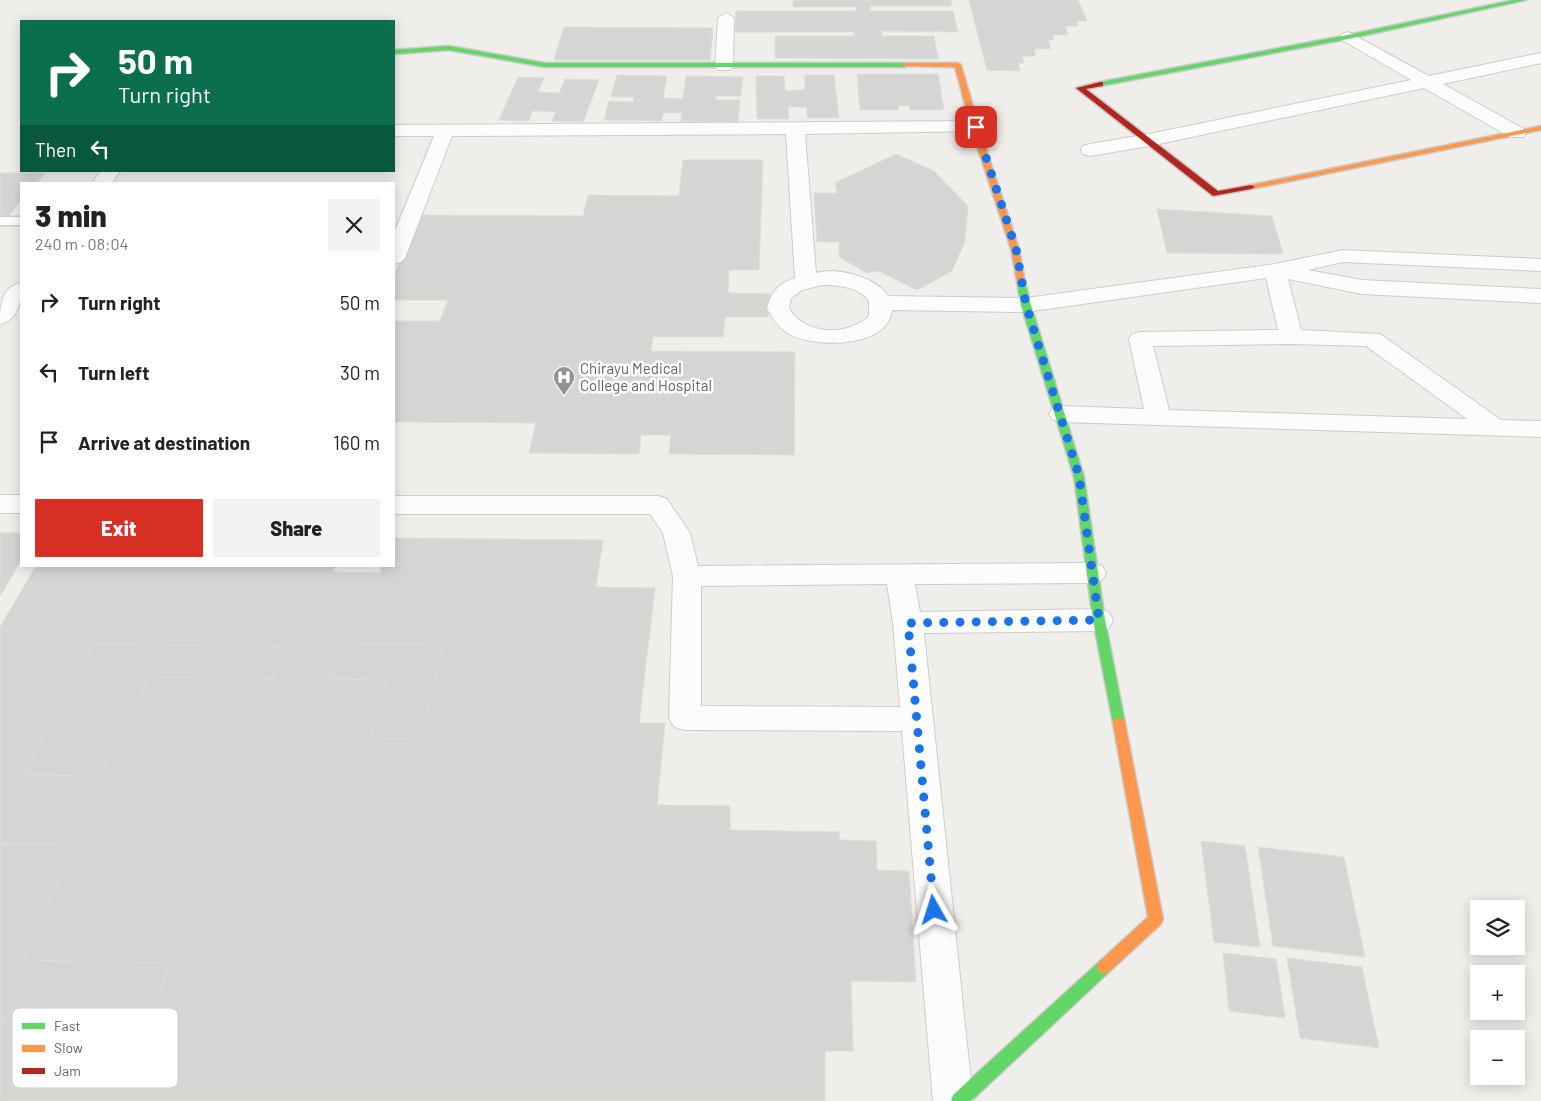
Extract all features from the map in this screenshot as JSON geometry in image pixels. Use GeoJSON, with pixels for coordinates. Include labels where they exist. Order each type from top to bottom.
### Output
{"type":"FeatureCollection","features":[{"type":"Feature","properties":{"kind":"street"},"geometry":{"type":"LineString","coordinates":[[1523,0],[1080,88],[1216,194],[1541,128]]}},
{"type":"Feature","properties":{"kind":"street"},"geometry":{"type":"LineString","coordinates":[[724,66],[726,18]]}},
{"type":"Feature","properties":{"kind":"street"},"geometry":{"type":"LineString","coordinates":[[1348,36],[1517,133]]}},
{"type":"Feature","properties":{"kind":"street"},"geometry":{"type":"LineString","coordinates":[[395,52],[449,48],[470,50],[545,65],[958,65],[1016,249],[1026,305],[1079,476],[1099,620],[1156,919],[959,1101]]}},
{"type":"Feature","properties":{"kind":"street"},"geometry":{"type":"LineString","coordinates":[[1090,150],[1149,140],[1541,58]]}},
{"type":"Feature","properties":{"kind":"street"},"geometry":{"type":"LineString","coordinates":[[395,131],[795,130],[976,127]]}},
{"type":"Feature","properties":{"kind":"street"},"geometry":{"type":"LineString","coordinates":[[795,130],[806,280]]}},
{"type":"Feature","properties":{"kind":"street"},"geometry":{"type":"LineString","coordinates":[[395,255],[444,131]]}},
{"type":"Feature","properties":{"kind":"street"},"geometry":{"type":"LineString","coordinates":[[103,182],[110,172]]}},
{"type":"Feature","properties":{"kind":"street"},"geometry":{"type":"LineString","coordinates":[[880,303],[1026,305],[1275,270],[1343,256],[1541,265]]}},
{"type":"Feature","properties":{"kind":"street"},"geometry":{"type":"LineString","coordinates":[[1275,270],[1362,287],[1541,296]]}},
{"type":"Feature","properties":{"kind":"street"},"geometry":{"type":"LineString","coordinates":[[1275,270],[1290,337]]}},
{"type":"Feature","properties":{"kind":"street"},"geometry":{"type":"LineString","coordinates":[[837,278],[866,287],[875,294],[880,303],[881,312],[876,321],[867,329],[853,334],[838,337],[804,333],[791,327],[782,319],[778,310],[778,301],[784,292],[806,280],[837,278]]}},
{"type":"Feature","properties":{"kind":"street"},"geometry":{"type":"LineString","coordinates":[[0,317],[20,290]]}},
{"type":"Feature","properties":{"kind":"street"},"geometry":{"type":"LineString","coordinates":[[1158,416],[1140,339],[1290,337],[1372,339],[1496,428]]}},
{"type":"Feature","properties":{"kind":"street"},"geometry":{"type":"LineString","coordinates":[[1061,414],[1541,429]]}},
{"type":"Feature","properties":{"kind":"street"},"geometry":{"type":"LineString","coordinates":[[0,504],[20,504]]}},
{"type":"Feature","properties":{"kind":"street"},"geometry":{"type":"LineString","coordinates":[[395,505],[658,505],[676,533],[687,576],[685,718],[916,719]]}},
{"type":"Feature","properties":{"kind":"street"},"geometry":{"type":"LineString","coordinates":[[687,576],[899,576],[1092,573]]}},
{"type":"Feature","properties":{"kind":"street"},"geometry":{"type":"LineString","coordinates":[[899,576],[908,623],[953,1101]]}},
{"type":"Feature","properties":{"kind":"street"},"geometry":{"type":"LineString","coordinates":[[908,623],[1099,620]]}},
{"type":"Feature","properties":{"kind":"lane"},"geometry":{"type":"LineString","coordinates":[[0,221],[20,221]]}},
{"type":"Feature","properties":{"kind":"building"},"geometry":{"type":"Polygon","coordinates":[[[793,0],[951,0],[952,6],[870,6],[870,11],[953,11],[958,32],[881,31],[882,36],[934,36],[938,59],[775,58],[775,36],[855,36],[854,32],[735,32],[736,11],[856,11],[856,7],[793,7],[793,0]]]}},
{"type":"Feature","properties":{"kind":"building"},"geometry":{"type":"Polygon","coordinates":[[[969,0],[1078,0],[1087,21],[1076,21],[1078,26],[1065,26],[1068,35],[1052,35],[1054,40],[1048,40],[1051,49],[1034,49],[1036,56],[1022,56],[1024,63],[1018,63],[1020,71],[987,70],[969,0]]]}},
{"type":"Feature","properties":{"kind":"building"},"geometry":{"type":"Polygon","coordinates":[[[564,27],[713,28],[710,60],[554,60],[564,27]]]}},
{"type":"Feature","properties":{"kind":"building"},"geometry":{"type":"Polygon","coordinates":[[[857,74],[938,74],[944,110],[910,110],[910,106],[898,106],[898,110],[860,110],[857,74]]]}},
{"type":"Feature","properties":{"kind":"building"},"geometry":{"type":"Polygon","coordinates":[[[617,75],[667,76],[663,98],[683,99],[686,76],[743,77],[741,96],[716,96],[715,100],[740,100],[738,122],[681,121],[682,113],[663,113],[662,121],[604,120],[609,101],[633,102],[634,97],[611,97],[617,75]]]}},
{"type":"Feature","properties":{"kind":"building"},"geometry":{"type":"Polygon","coordinates":[[[805,75],[834,75],[839,118],[807,118],[807,107],[788,107],[789,119],[757,119],[756,76],[784,76],[785,91],[805,90],[805,75]]]}},
{"type":"Feature","properties":{"kind":"building"},"geometry":{"type":"Polygon","coordinates":[[[518,77],[544,78],[538,92],[559,93],[565,79],[599,80],[583,122],[552,121],[556,112],[532,111],[529,121],[499,120],[518,77]]]}},
{"type":"Feature","properties":{"kind":"building"},"geometry":{"type":"Polygon","coordinates":[[[896,154],[934,171],[968,206],[965,241],[952,271],[917,290],[879,271],[867,273],[839,257],[839,242],[817,242],[814,193],[837,193],[836,184],[833,184],[896,154]]]}},
{"type":"Feature","properties":{"kind":"building"},"geometry":{"type":"Polygon","coordinates":[[[683,160],[763,160],[759,270],[729,270],[728,293],[770,294],[768,317],[725,317],[723,337],[653,337],[651,351],[795,352],[794,455],[669,454],[671,435],[641,435],[639,454],[529,453],[536,423],[395,422],[395,321],[440,321],[448,300],[395,300],[395,273],[418,215],[583,216],[588,195],[679,196],[683,160]]]}},
{"type":"Feature","properties":{"kind":"building"},"geometry":{"type":"Polygon","coordinates":[[[0,173],[45,173],[38,182],[20,182],[20,202],[8,216],[0,216],[0,173]]]}},
{"type":"Feature","properties":{"kind":"building"},"geometry":{"type":"Polygon","coordinates":[[[1157,209],[1272,216],[1283,254],[1167,253],[1157,209]]]}},
{"type":"Feature","properties":{"kind":"building"},"geometry":{"type":"Polygon","coordinates":[[[0,533],[20,533],[20,563],[0,596],[0,533]]]}},
{"type":"Feature","properties":{"kind":"building"},"geometry":{"type":"Polygon","coordinates":[[[395,538],[603,540],[596,587],[655,588],[639,723],[665,723],[657,805],[730,806],[730,830],[839,832],[840,840],[876,841],[877,870],[909,871],[916,982],[851,981],[853,1051],[825,1051],[825,1101],[0,1101],[0,627],[35,567],[335,567],[333,572],[380,573],[382,567],[395,567],[395,538]]]}},
{"type":"Feature","properties":{"kind":"building"},"geometry":{"type":"Polygon","coordinates":[[[342,643],[444,645],[420,739],[370,738],[387,680],[330,679],[342,643]]]}},
{"type":"Feature","properties":{"kind":"building"},"geometry":{"type":"Polygon","coordinates":[[[93,644],[286,647],[274,679],[148,677],[101,776],[25,775],[93,644]]]}},
{"type":"Feature","properties":{"kind":"building"},"geometry":{"type":"Polygon","coordinates":[[[1201,841],[1245,846],[1260,947],[1214,942],[1201,841]]]}},
{"type":"Feature","properties":{"kind":"building"},"geometry":{"type":"Polygon","coordinates":[[[0,844],[77,845],[23,960],[170,963],[153,1008],[12,1008],[12,1019],[0,1019],[0,844]]]}},
{"type":"Feature","properties":{"kind":"building"},"geometry":{"type":"Polygon","coordinates":[[[1258,847],[1344,857],[1365,957],[1273,946],[1258,847]]]}},
{"type":"Feature","properties":{"kind":"building"},"geometry":{"type":"Polygon","coordinates":[[[1223,953],[1276,959],[1285,1018],[1229,1011],[1223,953]]]}},
{"type":"Feature","properties":{"kind":"building"},"geometry":{"type":"Polygon","coordinates":[[[1287,958],[1362,967],[1379,1048],[1300,1038],[1287,958]]]}},
{"type":"Feature","properties":{"kind":"traffic: fast"},"geometry":{"type":"LineString","coordinates":[[1100,84],[1348,37],[1523,0]]}},
{"type":"Feature","properties":{"kind":"traffic: fast"},"geometry":{"type":"LineString","coordinates":[[395,52],[449,48],[545,65],[905,65]]}},
{"type":"Feature","properties":{"kind":"traffic: fast"},"geometry":{"type":"LineString","coordinates":[[1021,282],[1026,305],[1079,477],[1099,620],[1119,723]]}},
{"type":"Feature","properties":{"kind":"traffic: fast"},"geometry":{"type":"LineString","coordinates":[[959,1101],[1104,967]]}},
{"type":"Feature","properties":{"kind":"traffic: slow"},"geometry":{"type":"LineString","coordinates":[[905,65],[958,65],[977,134],[1015,249],[1021,282]]}},
{"type":"Feature","properties":{"kind":"traffic: slow"},"geometry":{"type":"LineString","coordinates":[[1251,187],[1541,128]]}},
{"type":"Feature","properties":{"kind":"traffic: slow"},"geometry":{"type":"LineString","coordinates":[[1104,967],[1156,919],[1119,723]]}},
{"type":"Feature","properties":{"kind":"traffic: jam"},"geometry":{"type":"LineString","coordinates":[[1100,84],[1080,88],[1216,194],[1251,187]]}},
{"type":"Feature","properties":{"kind":"place","name":"Chirayu Medical College and Hospital"},"geometry":{"type":"Point","coordinates":[564,396]}},
{"type":"Feature","properties":{"kind":"route"},"geometry":{"type":"LineString","coordinates":[[934,910],[908,623],[1099,620],[1079,476],[1026,305],[1016,249],[976,127]]}}]}
